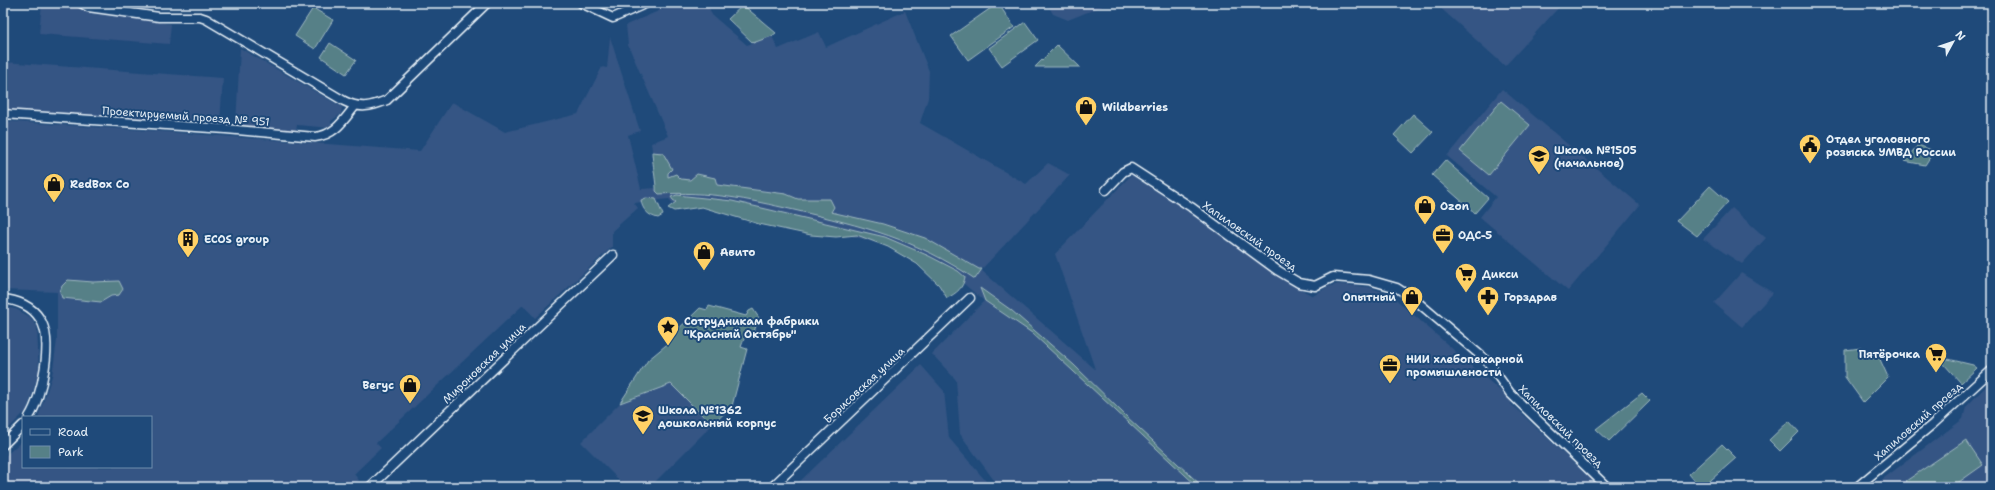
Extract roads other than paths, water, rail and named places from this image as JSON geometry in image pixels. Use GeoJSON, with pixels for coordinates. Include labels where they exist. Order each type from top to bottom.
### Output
{"type":"FeatureCollection","features":[{"type":"Feature","properties":{"kind":"street"},"geometry":{"type":"LineString","coordinates":[[81,3],[88,7],[159,17],[206,18],[355,106],[370,107],[386,100],[487,3]]}},
{"type":"Feature","properties":{"kind":"street"},"geometry":{"type":"LineString","coordinates":[[581,3],[613,18],[646,3]]}},
{"type":"Feature","properties":{"kind":"street","name":"Проектируемый проезд № 951"},"geometry":{"type":"LineString","coordinates":[[3,114],[226,129],[316,137],[326,136],[334,131],[355,106]]}},
{"type":"Feature","properties":{"kind":"street","name":"Хапиловский проезд"},"geometry":{"type":"LineString","coordinates":[[1106,190],[1123,172],[1131,168],[1191,207],[1277,270],[1299,283],[1315,286],[1333,277],[1369,280],[1397,288],[1423,306],[1487,361],[1510,393],[1607,487]]}},
{"type":"Feature","properties":{"kind":"street","name":"Мироновская улица"},"geometry":{"type":"LineString","coordinates":[[370,487],[613,256]]}},
{"type":"Feature","properties":{"kind":"street","name":"Борисовская улица"},"geometry":{"type":"LineString","coordinates":[[772,487],[970,298]]}},
{"type":"Feature","properties":{"kind":"street"},"geometry":{"type":"LineString","coordinates":[[3,299],[20,302],[32,310],[40,318],[44,329],[44,375],[39,398],[30,416]]}},
{"type":"Feature","properties":{"kind":"street","name":"Хапиловский проезд"},"geometry":{"type":"LineString","coordinates":[[1857,487],[1934,424],[1992,370]]}},
{"type":"Feature","properties":{"kind":"street"},"geometry":{"type":"LineString","coordinates":[[3,445],[22,426]]}},
{"type":"Feature","properties":{"kind":"place","name":"Wildberries"},"geometry":{"type":"Point","coordinates":[1086,126]}},
{"type":"Feature","properties":{"kind":"place","name":"Отдел уголовного розыска УМВД России"},"geometry":{"type":"Point","coordinates":[1810,164]}},
{"type":"Feature","properties":{"kind":"place","name":"Школа №1505 (начальное)"},"geometry":{"type":"Point","coordinates":[1539,176]}},
{"type":"Feature","properties":{"kind":"place","name":"RedBox Co"},"geometry":{"type":"Point","coordinates":[54,204]}},
{"type":"Feature","properties":{"kind":"place","name":"Ozon"},"geometry":{"type":"Point","coordinates":[1425,226]}},
{"type":"Feature","properties":{"kind":"place","name":"ОДС-5"},"geometry":{"type":"Point","coordinates":[1443,254]}},
{"type":"Feature","properties":{"kind":"place","name":"ECOS group"},"geometry":{"type":"Point","coordinates":[188,258]}},
{"type":"Feature","properties":{"kind":"place","name":"Авито"},"geometry":{"type":"Point","coordinates":[704,272]}},
{"type":"Feature","properties":{"kind":"place","name":"Дикси"},"geometry":{"type":"Point","coordinates":[1466,294]}},
{"type":"Feature","properties":{"kind":"place","name":"Опытный"},"geometry":{"type":"Point","coordinates":[1412,316]}},
{"type":"Feature","properties":{"kind":"place","name":"Горздрав"},"geometry":{"type":"Point","coordinates":[1488,316]}},
{"type":"Feature","properties":{"kind":"place","name":"Сотрудникам фабрики \"Красный Октябрь\""},"geometry":{"type":"Point","coordinates":[668,346]}},
{"type":"Feature","properties":{"kind":"place","name":"Пятёрочка"},"geometry":{"type":"Point","coordinates":[1936,374]}},
{"type":"Feature","properties":{"kind":"place","name":"НИИ хлебопекарной промышлености"},"geometry":{"type":"Point","coordinates":[1390,384]}},
{"type":"Feature","properties":{"kind":"place","name":"Вегус"},"geometry":{"type":"Point","coordinates":[410,404]}},
{"type":"Feature","properties":{"kind":"place","name":"Школа №1362 дошкольный корпус"},"geometry":{"type":"Point","coordinates":[643,436]}}]}
